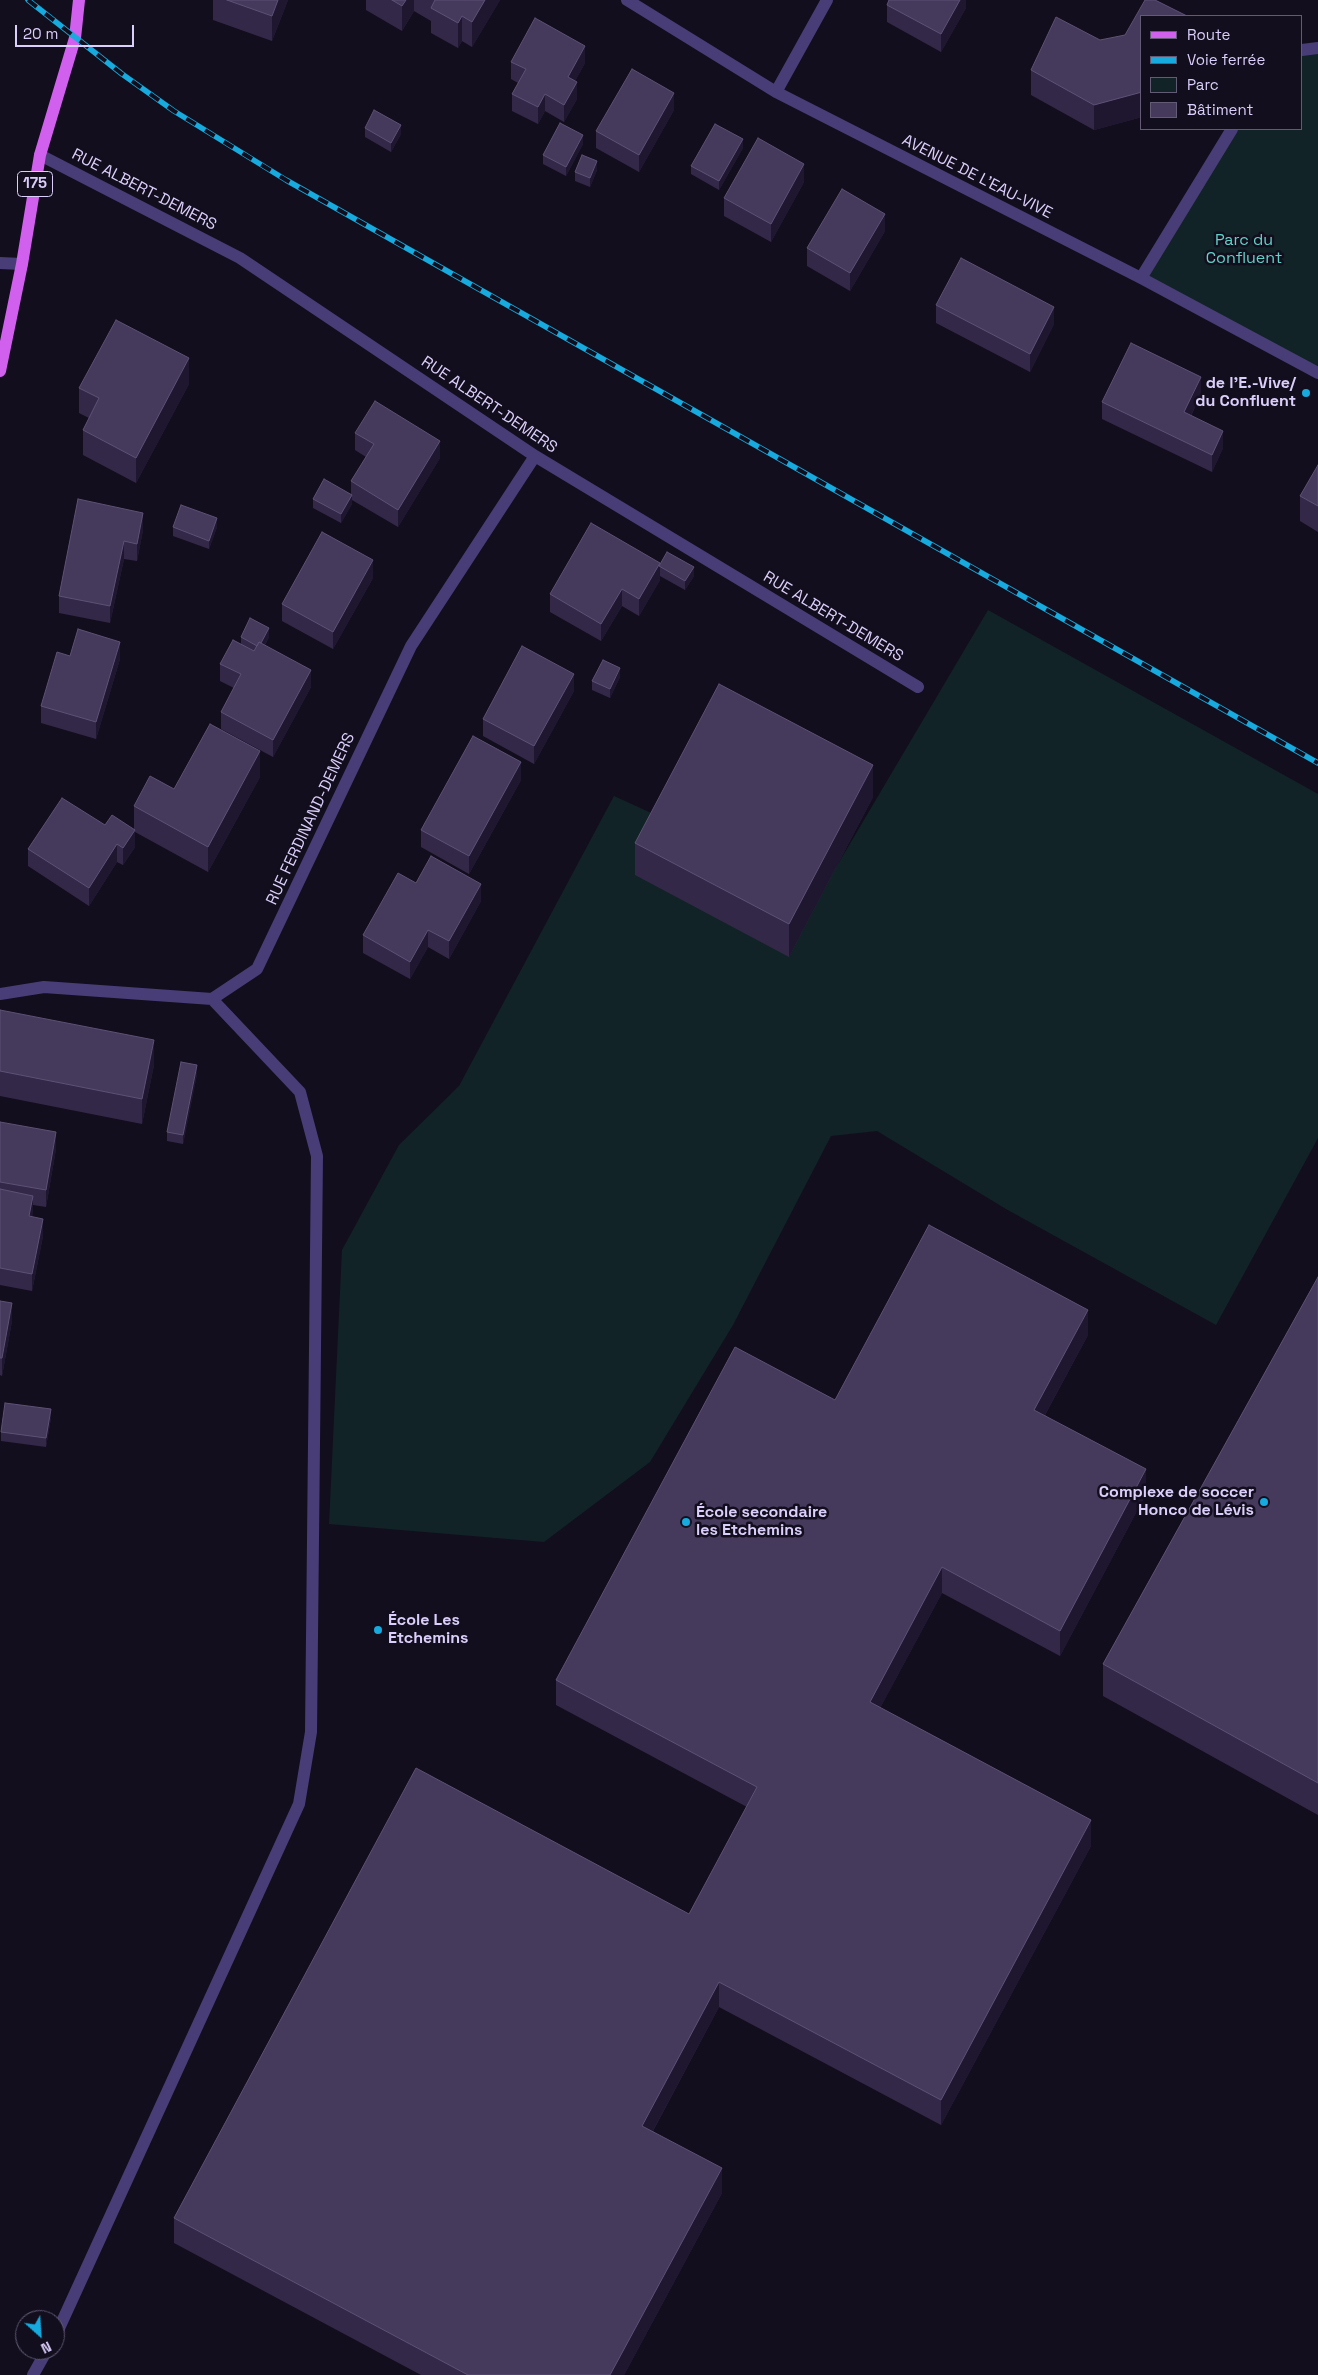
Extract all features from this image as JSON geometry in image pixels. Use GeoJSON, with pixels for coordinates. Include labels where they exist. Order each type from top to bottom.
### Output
{"type":"FeatureCollection","features":[{"type":"Feature","properties":{"kind":"main road","name":"175"},"geometry":{"type":"LineString","coordinates":[[0,371],[22,264],[40,155],[75,38],[79,0]]}},
{"type":"Feature","properties":{"kind":"street","name":"AVENUE DE L'EAU-VIVE"},"geometry":{"type":"LineString","coordinates":[[627,0],[776,92],[1141,278],[1318,373]]}},
{"type":"Feature","properties":{"kind":"street"},"geometry":{"type":"LineString","coordinates":[[776,92],[827,0]]}},
{"type":"Feature","properties":{"kind":"street"},"geometry":{"type":"LineString","coordinates":[[1303,50],[1318,48]]}},
{"type":"Feature","properties":{"kind":"street"},"geometry":{"type":"LineString","coordinates":[[1141,278],[1231,130]]}},
{"type":"Feature","properties":{"kind":"street","name":"RUE ALBERT-DEMERS"},"geometry":{"type":"LineString","coordinates":[[40,155],[240,258],[535,456],[918,687]]}},
{"type":"Feature","properties":{"kind":"street"},"geometry":{"type":"LineString","coordinates":[[0,263],[22,264]]}},
{"type":"Feature","properties":{"kind":"street","name":"RUE FERDINAND-DEMERS"},"geometry":{"type":"LineString","coordinates":[[212,999],[257,969],[411,646],[535,456]]}},
{"type":"Feature","properties":{"kind":"street"},"geometry":{"type":"LineString","coordinates":[[0,994],[44,987],[212,999],[300,1092],[317,1156],[311,1732],[299,1804],[65,2315]]}},
{"type":"Feature","properties":{"kind":"street"},"geometry":{"type":"LineString","coordinates":[[33,2375],[41,2360]]}},
{"type":"Feature","properties":{"kind":"green space","name":"Parc du Confluent"},"geometry":{"type":"Polygon","coordinates":[[[1318,48],[1318,373],[1141,278],[1231,130],[1303,130],[1303,50],[1318,48]]]}},
{"type":"Feature","properties":{"kind":"green space"},"geometry":{"type":"Polygon","coordinates":[[[988,610],[1318,794],[1318,1138],[1216,1325],[1006,1209],[877,1131],[831,1136],[733,1325],[650,1462],[544,1542],[329,1524],[342,1250],[399,1145],[459,1086],[614,796],[822,891],[988,610]]]}},
{"type":"Feature","properties":{"kind":"building"},"geometry":{"type":"Polygon","coordinates":[[[227,0],[278,0],[272,16],[227,0]]]}},
{"type":"Feature","properties":{"kind":"building"},"geometry":{"type":"Polygon","coordinates":[[[392,0],[406,0],[402,6],[392,0]]]}},
{"type":"Feature","properties":{"kind":"building"},"geometry":{"type":"Polygon","coordinates":[[[435,0],[485,0],[472,22],[462,16],[458,23],[431,8],[435,0]]]}},
{"type":"Feature","properties":{"kind":"building"},"geometry":{"type":"Polygon","coordinates":[[[889,0],[960,0],[941,34],[887,5],[889,0]]]}},
{"type":"Feature","properties":{"kind":"building"},"geometry":{"type":"Polygon","coordinates":[[[1145,0],[1155,0],[1185,15],[1140,15],[1140,93],[1094,105],[1031,70],[1056,17],[1100,40],[1125,35],[1145,0]]]}},
{"type":"Feature","properties":{"kind":"building"},"geometry":{"type":"Polygon","coordinates":[[[535,18],[585,46],[568,77],[577,82],[564,105],[545,94],[538,107],[512,94],[526,69],[511,62],[535,18]]]}},
{"type":"Feature","properties":{"kind":"building"},"geometry":{"type":"Polygon","coordinates":[[[632,69],[674,93],[639,155],[596,131],[632,69]]]}},
{"type":"Feature","properties":{"kind":"building"},"geometry":{"type":"Polygon","coordinates":[[[374,110],[401,125],[391,143],[365,128],[374,110]]]}},
{"type":"Feature","properties":{"kind":"building"},"geometry":{"type":"Polygon","coordinates":[[[560,123],[583,135],[566,167],[543,155],[560,123]]]}},
{"type":"Feature","properties":{"kind":"building"},"geometry":{"type":"Polygon","coordinates":[[[715,124],[743,139],[719,181],[691,166],[715,124]]]}},
{"type":"Feature","properties":{"kind":"building"},"geometry":{"type":"Polygon","coordinates":[[[758,138],[804,164],[771,224],[724,198],[758,138]]]}},
{"type":"Feature","properties":{"kind":"building"},"geometry":{"type":"Polygon","coordinates":[[[582,155],[597,161],[590,178],[575,172],[582,155]]]}},
{"type":"Feature","properties":{"kind":"building"},"geometry":{"type":"Polygon","coordinates":[[[842,189],[885,214],[850,273],[807,248],[842,189]]]}},
{"type":"Feature","properties":{"kind":"building"},"geometry":{"type":"Polygon","coordinates":[[[961,258],[1054,307],[1030,354],[936,305],[961,258]]]}},
{"type":"Feature","properties":{"kind":"building"},"geometry":{"type":"Polygon","coordinates":[[[116,320],[189,358],[136,458],[83,430],[99,398],[79,388],[116,320]]]}},
{"type":"Feature","properties":{"kind":"building"},"geometry":{"type":"Polygon","coordinates":[[[1131,343],[1201,377],[1184,412],[1223,431],[1212,455],[1102,402],[1131,343]]]}},
{"type":"Feature","properties":{"kind":"building"},"geometry":{"type":"Polygon","coordinates":[[[375,401],[440,441],[398,510],[351,481],[374,444],[355,433],[375,401]]]}},
{"type":"Feature","properties":{"kind":"building"},"geometry":{"type":"Polygon","coordinates":[[[1318,465],[1318,506],[1300,496],[1318,465]]]}},
{"type":"Feature","properties":{"kind":"building"},"geometry":{"type":"Polygon","coordinates":[[[324,479],[352,495],[341,514],[313,499],[324,479]]]}},
{"type":"Feature","properties":{"kind":"building"},"geometry":{"type":"Polygon","coordinates":[[[78,499],[143,513],[137,544],[124,541],[110,606],[59,596],[78,499]]]}},
{"type":"Feature","properties":{"kind":"building"},"geometry":{"type":"Polygon","coordinates":[[[181,505],[217,518],[209,541],[173,527],[181,505]]]}},
{"type":"Feature","properties":{"kind":"building"},"geometry":{"type":"Polygon","coordinates":[[[591,523],[660,563],[639,599],[622,589],[601,624],[550,594],[591,523]]]}},
{"type":"Feature","properties":{"kind":"building"},"geometry":{"type":"Polygon","coordinates":[[[322,532],[373,560],[333,632],[282,604],[322,532]]]}},
{"type":"Feature","properties":{"kind":"building"},"geometry":{"type":"Polygon","coordinates":[[[667,552],[694,567],[685,581],[659,566],[667,552]]]}},
{"type":"Feature","properties":{"kind":"building"},"geometry":{"type":"Polygon","coordinates":[[[250,618],[269,628],[261,643],[259,642],[257,646],[241,637],[250,618]]]}},
{"type":"Feature","properties":{"kind":"building"},"geometry":{"type":"Polygon","coordinates":[[[78,629],[120,642],[96,722],[41,706],[57,652],[70,656],[78,629]]]}},
{"type":"Feature","properties":{"kind":"building"},"geometry":{"type":"Polygon","coordinates":[[[233,640],[254,651],[259,642],[311,670],[273,740],[221,712],[241,674],[220,664],[233,640]]]}},
{"type":"Feature","properties":{"kind":"building"},"geometry":{"type":"Polygon","coordinates":[[[522,646],[574,674],[534,746],[483,719],[522,646]]]}},
{"type":"Feature","properties":{"kind":"building"},"geometry":{"type":"Polygon","coordinates":[[[603,660],[620,668],[610,689],[592,681],[603,660]]]}},
{"type":"Feature","properties":{"kind":"building"},"geometry":{"type":"Polygon","coordinates":[[[719,684],[873,765],[789,924],[635,843],[719,684]]]}},
{"type":"Feature","properties":{"kind":"building"},"geometry":{"type":"Polygon","coordinates":[[[210,724],[260,751],[208,847],[134,806],[150,776],[174,789],[210,724]]]}},
{"type":"Feature","properties":{"kind":"building"},"geometry":{"type":"Polygon","coordinates":[[[473,736],[521,762],[469,856],[421,830],[473,736]]]}},
{"type":"Feature","properties":{"kind":"building"},"geometry":{"type":"Polygon","coordinates":[[[62,798],[105,825],[112,815],[135,830],[123,848],[117,844],[89,888],[28,849],[62,798]]]}},
{"type":"Feature","properties":{"kind":"building"},"geometry":{"type":"Polygon","coordinates":[[[431,856],[481,884],[449,941],[428,930],[410,962],[363,935],[398,873],[416,883],[431,856]]]}},
{"type":"Feature","properties":{"kind":"building"},"geometry":{"type":"Polygon","coordinates":[[[0,1010],[154,1040],[142,1099],[0,1071],[0,1010]]]}},
{"type":"Feature","properties":{"kind":"building"},"geometry":{"type":"Polygon","coordinates":[[[181,1062],[197,1065],[183,1135],[167,1132],[181,1062]]]}},
{"type":"Feature","properties":{"kind":"building"},"geometry":{"type":"Polygon","coordinates":[[[0,1122],[56,1132],[46,1190],[0,1182],[0,1122]]]}},
{"type":"Feature","properties":{"kind":"building"},"geometry":{"type":"Polygon","coordinates":[[[0,1189],[33,1196],[29,1216],[43,1219],[32,1274],[0,1268],[0,1189]]]}},
{"type":"Feature","properties":{"kind":"building"},"geometry":{"type":"Polygon","coordinates":[[[929,1225],[1088,1310],[1034,1410],[1146,1469],[1060,1631],[942,1567],[870,1702],[1091,1820],[941,2100],[719,1982],[642,2126],[722,2168],[610,2375],[468,2375],[174,2218],[416,1768],[689,1914],[757,1787],[556,1680],[735,1347],[835,1400],[929,1225]]]}},
{"type":"Feature","properties":{"kind":"building","name":"Complexe de soccer Honco de Lévis"},"geometry":{"type":"Polygon","coordinates":[[[1318,1277],[1318,1783],[1103,1664],[1318,1277]]]}},
{"type":"Feature","properties":{"kind":"building"},"geometry":{"type":"Polygon","coordinates":[[[0,1301],[12,1303],[2,1358],[0,1358],[0,1301]]]}},
{"type":"Feature","properties":{"kind":"building"},"geometry":{"type":"Polygon","coordinates":[[[5,1403],[51,1409],[46,1438],[1,1432],[5,1403]]]}},
{"type":"Feature","properties":{"kind":"railway"},"geometry":{"type":"LineString","coordinates":[[28,0],[122,74],[174,111],[286,180],[1318,763]]}},
{"type":"Feature","properties":{"kind":"place","name":"de l'E.-Vive/ du Confluent"},"geometry":{"type":"Point","coordinates":[1306,393]}},
{"type":"Feature","properties":{"kind":"place","name":"Complexe de soccer Honco de Lévis"},"geometry":{"type":"Point","coordinates":[1264,1502]}},
{"type":"Feature","properties":{"kind":"place","name":"École secondaire les Etchemins"},"geometry":{"type":"Point","coordinates":[686,1522]}},
{"type":"Feature","properties":{"kind":"place","name":"École Les Etchemins"},"geometry":{"type":"Point","coordinates":[378,1630]}}]}
